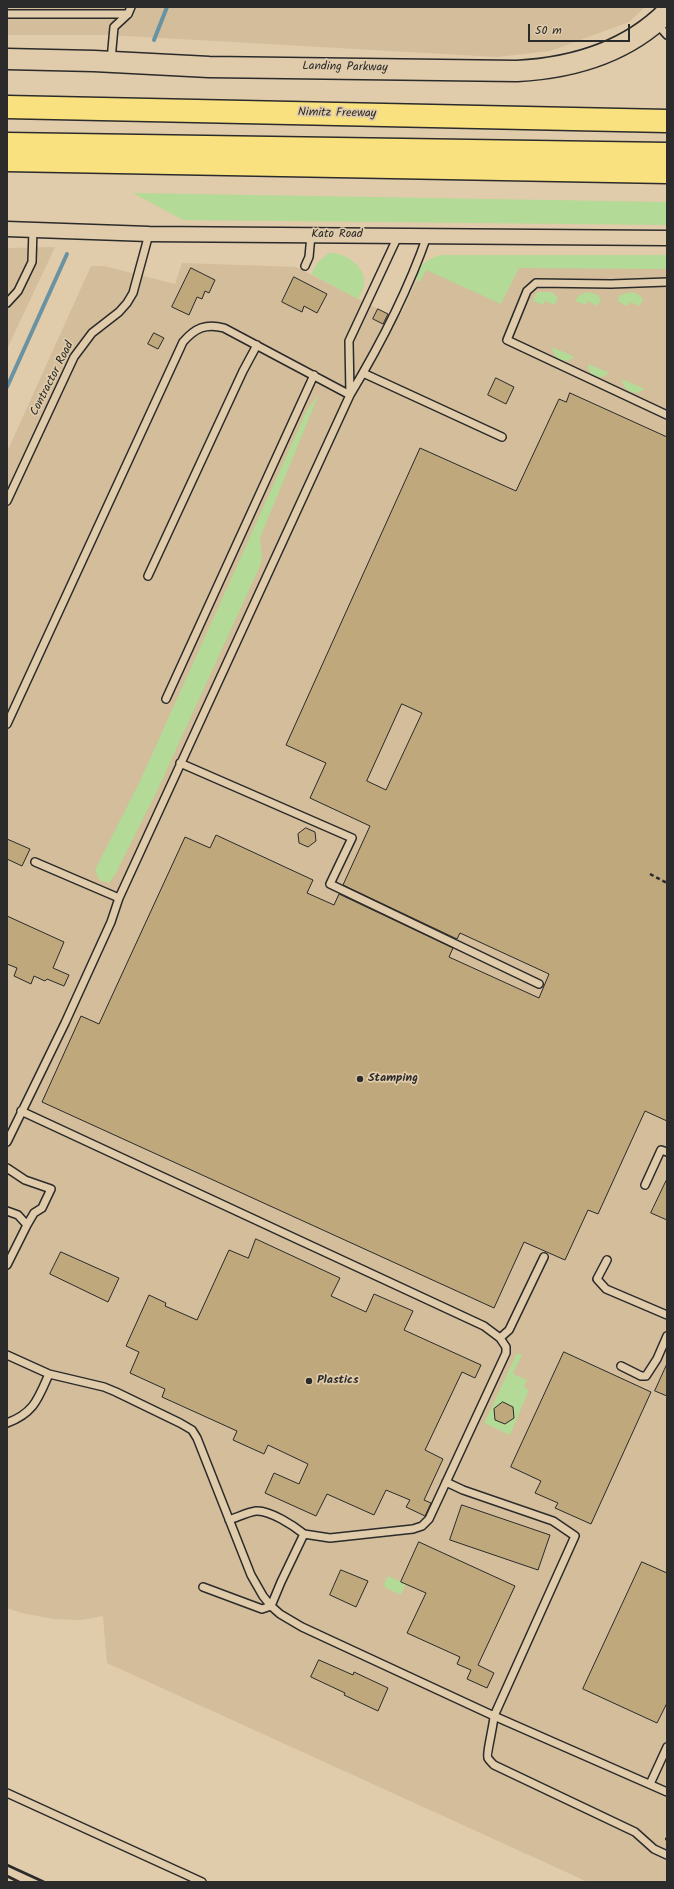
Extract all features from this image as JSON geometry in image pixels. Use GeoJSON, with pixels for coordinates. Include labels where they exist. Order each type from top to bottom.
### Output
{"type":"FeatureCollection","features":[{"type":"Feature","properties":{"kind":"highway","name":"Nimitz Freeway"},"geometry":{"type":"LineString","coordinates":[[7,107],[667,121]]}},
{"type":"Feature","properties":{"kind":"highway"},"geometry":{"type":"LineString","coordinates":[[7,144],[667,154]]}},
{"type":"Feature","properties":{"kind":"highway"},"geometry":{"type":"LineString","coordinates":[[7,160],[667,172]]}},
{"type":"Feature","properties":{"kind":"street","name":"Landing Parkway"},"geometry":{"type":"LineString","coordinates":[[7,59],[209,67],[517,71],[547,69],[574,64],[599,56],[663,23]]}},
{"type":"Feature","properties":{"kind":"street","name":"Kato Road"},"geometry":{"type":"LineString","coordinates":[[7,229],[149,234],[667,238]]}},
{"type":"Feature","properties":{"kind":"lane"},"geometry":{"type":"LineString","coordinates":[[8,12],[130,10]]}},
{"type":"Feature","properties":{"kind":"lane"},"geometry":{"type":"LineString","coordinates":[[111,62],[114,27],[130,10]]}},
{"type":"Feature","properties":{"kind":"lane"},"geometry":{"type":"LineString","coordinates":[[7,303],[18,292],[32,262],[33,229]]}},
{"type":"Feature","properties":{"kind":"lane","name":"Contractor Road"},"geometry":{"type":"LineString","coordinates":[[7,501],[74,358],[92,333],[119,312],[133,293],[149,234]]}},
{"type":"Feature","properties":{"kind":"lane"},"geometry":{"type":"LineString","coordinates":[[305,266],[309,257],[311,235]]}},
{"type":"Feature","properties":{"kind":"lane"},"geometry":{"type":"LineString","coordinates":[[350,395],[349,341],[398,236]]}},
{"type":"Feature","properties":{"kind":"lane"},"geometry":{"type":"LineString","coordinates":[[7,1142],[101,944],[111,922],[119,898],[180,763],[350,395],[374,354],[393,315],[420,256],[427,236]]}},
{"type":"Feature","properties":{"kind":"lane"},"geometry":{"type":"LineString","coordinates":[[667,282],[611,284],[536,283],[527,291],[507,340],[667,415]]}},
{"type":"Feature","properties":{"kind":"lane"},"geometry":{"type":"LineString","coordinates":[[7,724],[183,342],[195,330],[208,326],[224,328],[350,395]]}},
{"type":"Feature","properties":{"kind":"lane"},"geometry":{"type":"LineString","coordinates":[[148,576],[243,371],[257,345]]}},
{"type":"Feature","properties":{"kind":"lane"},"geometry":{"type":"LineString","coordinates":[[363,373],[502,437]]}},
{"type":"Feature","properties":{"kind":"lane"},"geometry":{"type":"LineString","coordinates":[[166,699],[314,375]]}},
{"type":"Feature","properties":{"kind":"lane"},"geometry":{"type":"LineString","coordinates":[[180,763],[352,838],[330,884],[539,984]]}},
{"type":"Feature","properties":{"kind":"lane"},"geometry":{"type":"LineString","coordinates":[[35,862],[119,898]]}},
{"type":"Feature","properties":{"kind":"lane"},"geometry":{"type":"LineString","coordinates":[[22,1111],[484,1326],[500,1338],[506,1347],[506,1353],[429,1519],[422,1526],[418,1528],[330,1538],[304,1534],[294,1526],[267,1513],[257,1511],[230,1520]]}},
{"type":"Feature","properties":{"kind":"lane"},"geometry":{"type":"LineString","coordinates":[[645,1185],[661,1150],[667,1152]]}},
{"type":"Feature","properties":{"kind":"lane"},"geometry":{"type":"LineString","coordinates":[[7,1168],[25,1180],[51,1189],[42,1208],[34,1213],[27,1225],[7,1265]]}},
{"type":"Feature","properties":{"kind":"lane"},"geometry":{"type":"LineString","coordinates":[[7,1211],[18,1216],[27,1225]]}},
{"type":"Feature","properties":{"kind":"lane"},"geometry":{"type":"LineString","coordinates":[[500,1338],[509,1330],[544,1256]]}},
{"type":"Feature","properties":{"kind":"lane"},"geometry":{"type":"LineString","coordinates":[[607,1260],[597,1279],[606,1289],[667,1315]]}},
{"type":"Feature","properties":{"kind":"lane"},"geometry":{"type":"LineString","coordinates":[[621,1366],[641,1376],[646,1376],[658,1359],[667,1336]]}},
{"type":"Feature","properties":{"kind":"lane"},"geometry":{"type":"LineString","coordinates":[[7,1355],[49,1374],[104,1387],[192,1430],[197,1438],[257,1586],[271,1606],[280,1614],[302,1627],[494,1716],[667,1792]]}},
{"type":"Feature","properties":{"kind":"lane"},"geometry":{"type":"LineString","coordinates":[[7,1423],[20,1418],[36,1403],[49,1374]]}},
{"type":"Feature","properties":{"kind":"lane"},"geometry":{"type":"LineString","coordinates":[[446,1482],[463,1490],[553,1521],[575,1536],[494,1716],[491,1739],[486,1750],[488,1758],[494,1765],[635,1832],[654,1849],[667,1855]]}},
{"type":"Feature","properties":{"kind":"lane"},"geometry":{"type":"LineString","coordinates":[[203,1587],[262,1609],[271,1606],[304,1534]]}},
{"type":"Feature","properties":{"kind":"lane"},"geometry":{"type":"LineString","coordinates":[[650,1784],[667,1747]]}},
{"type":"Feature","properties":{"kind":"lane"},"geometry":{"type":"LineString","coordinates":[[7,1793],[202,1882]]}},
{"type":"Feature","properties":{"kind":"path"},"geometry":{"type":"LineString","coordinates":[[650,874],[667,883]]}},
{"type":"Feature","properties":{"kind":"shaded area"},"geometry":{"type":"Polygon","coordinates":[[[7,7],[645,7],[629,22],[550,51],[497,57],[109,35],[7,35],[7,7]]]}},
{"type":"Feature","properties":{"kind":"shaded area"},"geometry":{"type":"Polygon","coordinates":[[[55,247],[7,349],[7,248],[55,247]]]}},
{"type":"Feature","properties":{"kind":"shaded area"},"geometry":{"type":"Polygon","coordinates":[[[182,263],[296,267],[388,314],[400,316],[423,267],[667,265],[667,1882],[588,1882],[107,1663],[103,1616],[81,1620],[53,1619],[22,1613],[7,1608],[7,452],[91,266],[104,266],[175,284],[182,263]]]}},
{"type":"Feature","properties":{"kind":"green space"},"geometry":{"type":"Polygon","coordinates":[[[133,193],[667,202],[667,225],[183,220],[133,193]]]}},
{"type":"Feature","properties":{"kind":"green space"},"geometry":{"type":"Polygon","coordinates":[[[329,253],[335,253],[348,258],[353,261],[362,271],[364,286],[358,299],[311,274],[318,262],[329,253]]]}},
{"type":"Feature","properties":{"kind":"green space"},"geometry":{"type":"Polygon","coordinates":[[[441,255],[667,255],[667,269],[519,268],[501,304],[426,270],[420,282],[417,280],[420,267],[432,258],[441,255]]]}},
{"type":"Feature","properties":{"kind":"green space"},"geometry":{"type":"Polygon","coordinates":[[[538,292],[552,292],[558,298],[555,305],[545,301],[543,305],[533,301],[538,292]]]}},
{"type":"Feature","properties":{"kind":"green space"},"geometry":{"type":"Polygon","coordinates":[[[587,292],[595,294],[601,299],[598,306],[588,301],[586,305],[575,301],[578,296],[587,292]]]}},
{"type":"Feature","properties":{"kind":"green space"},"geometry":{"type":"Polygon","coordinates":[[[629,292],[637,294],[643,299],[640,306],[630,302],[628,306],[618,302],[619,296],[629,292]]]}},
{"type":"Feature","properties":{"kind":"green space"},"geometry":{"type":"Polygon","coordinates":[[[552,347],[575,357],[567,361],[561,360],[556,357],[552,347]]]}},
{"type":"Feature","properties":{"kind":"green space"},"geometry":{"type":"Polygon","coordinates":[[[588,364],[610,373],[602,377],[596,376],[590,372],[588,364]]]}},
{"type":"Feature","properties":{"kind":"green space"},"geometry":{"type":"Polygon","coordinates":[[[622,379],[645,389],[637,393],[631,392],[626,389],[622,379]]]}},
{"type":"Feature","properties":{"kind":"green space"},"geometry":{"type":"Polygon","coordinates":[[[319,394],[260,538],[262,555],[261,564],[158,789],[115,875],[109,883],[99,880],[95,870],[140,781],[307,410],[319,394]]]}},
{"type":"Feature","properties":{"kind":"green space"},"geometry":{"type":"Polygon","coordinates":[[[517,1353],[522,1355],[513,1374],[527,1380],[524,1387],[529,1390],[510,1435],[484,1423],[517,1353]]]}},
{"type":"Feature","properties":{"kind":"green space"},"geometry":{"type":"Polygon","coordinates":[[[388,1576],[406,1584],[401,1595],[386,1588],[384,1584],[388,1576]]]}},
{"type":"Feature","properties":{"kind":"building"},"geometry":{"type":"Polygon","coordinates":[[[191,268],[215,280],[209,293],[205,291],[202,299],[197,297],[189,315],[172,307],[191,268]]]}},
{"type":"Feature","properties":{"kind":"building"},"geometry":{"type":"Polygon","coordinates":[[[294,277],[327,294],[317,313],[304,306],[302,312],[282,302],[294,277]]]}},
{"type":"Feature","properties":{"kind":"building"},"geometry":{"type":"Polygon","coordinates":[[[378,309],[388,314],[383,324],[373,319],[378,309]]]}},
{"type":"Feature","properties":{"kind":"building"},"geometry":{"type":"Polygon","coordinates":[[[154,333],[164,338],[158,349],[148,344],[154,333]]]}},
{"type":"Feature","properties":{"kind":"building"},"geometry":{"type":"Polygon","coordinates":[[[496,378],[514,387],[506,404],[488,395],[496,378]]]}},
{"type":"Feature","properties":{"kind":"building"},"geometry":{"type":"Polygon","coordinates":[[[570,393],[667,437],[667,1121],[645,1111],[598,1214],[588,1210],[565,1260],[524,1242],[494,1308],[42,1102],[81,1016],[99,1024],[185,837],[210,848],[216,835],[313,880],[307,893],[334,905],[339,894],[453,948],[449,957],[539,998],[549,974],[460,933],[457,939],[343,885],[370,826],[310,798],[326,763],[286,745],[420,448],[516,491],[559,399],[566,402],[570,393]],[[402,704],[367,781],[386,790],[422,713],[402,704]]]}},
{"type":"Feature","properties":{"kind":"building"},"geometry":{"type":"Polygon","coordinates":[[[306,828],[315,832],[316,841],[308,847],[299,843],[298,834],[306,828]]]}},
{"type":"Feature","properties":{"kind":"building"},"geometry":{"type":"Polygon","coordinates":[[[7,839],[30,849],[22,866],[7,859],[7,839]]]}},
{"type":"Feature","properties":{"kind":"building"},"geometry":{"type":"Polygon","coordinates":[[[7,916],[64,942],[53,968],[69,975],[64,986],[47,979],[45,981],[34,976],[31,984],[14,976],[17,968],[7,964],[7,916]]]}},
{"type":"Feature","properties":{"kind":"building"},"geometry":{"type":"Polygon","coordinates":[[[667,1179],[667,1220],[651,1213],[667,1179]]]}},
{"type":"Feature","properties":{"kind":"building","name":"Plastics"},"geometry":{"type":"Polygon","coordinates":[[[256,1239],[340,1278],[331,1296],[366,1312],[374,1294],[413,1311],[404,1330],[481,1365],[475,1378],[462,1372],[425,1450],[443,1459],[424,1500],[431,1503],[425,1516],[406,1507],[410,1500],[386,1490],[374,1515],[327,1494],[316,1516],[265,1493],[274,1473],[299,1484],[308,1464],[268,1445],[264,1454],[233,1440],[237,1431],[162,1397],[165,1389],[130,1373],[139,1352],[126,1346],[149,1295],[166,1303],[165,1306],[197,1320],[229,1250],[248,1258],[256,1239]]]}},
{"type":"Feature","properties":{"kind":"building"},"geometry":{"type":"Polygon","coordinates":[[[61,1252],[119,1278],[108,1302],[50,1274],[61,1252]]]}},
{"type":"Feature","properties":{"kind":"building"},"geometry":{"type":"Polygon","coordinates":[[[564,1352],[651,1392],[591,1524],[555,1508],[558,1503],[535,1493],[541,1481],[511,1467],[564,1352]]]}},
{"type":"Feature","properties":{"kind":"building"},"geometry":{"type":"Polygon","coordinates":[[[667,1364],[667,1396],[655,1391],[667,1364]]]}},
{"type":"Feature","properties":{"kind":"building"},"geometry":{"type":"Polygon","coordinates":[[[503,1402],[513,1407],[514,1418],[505,1424],[495,1420],[494,1409],[503,1402]]]}},
{"type":"Feature","properties":{"kind":"building"},"geometry":{"type":"Polygon","coordinates":[[[462,1505],[550,1535],[538,1570],[450,1540],[462,1505]]]}},
{"type":"Feature","properties":{"kind":"building"},"geometry":{"type":"Polygon","coordinates":[[[419,1542],[515,1586],[478,1665],[494,1673],[487,1688],[467,1679],[471,1670],[457,1664],[460,1657],[407,1633],[426,1593],[401,1582],[419,1542]]]}},
{"type":"Feature","properties":{"kind":"building"},"geometry":{"type":"Polygon","coordinates":[[[642,1562],[667,1573],[667,1703],[657,1723],[583,1689],[642,1562]]]}},
{"type":"Feature","properties":{"kind":"building"},"geometry":{"type":"Polygon","coordinates":[[[341,1570],[368,1581],[356,1607],[330,1595],[341,1570]]]}},
{"type":"Feature","properties":{"kind":"building"},"geometry":{"type":"Polygon","coordinates":[[[319,1660],[353,1675],[354,1672],[388,1688],[378,1711],[311,1677],[319,1660]]]}},
{"type":"Feature","properties":{"kind":"waterway"},"geometry":{"type":"LineString","coordinates":[[154,40],[167,7]]}},
{"type":"Feature","properties":{"kind":"waterway"},"geometry":{"type":"LineString","coordinates":[[7,387],[67,254]]}},
{"type":"Feature","properties":{"kind":"railway"},"geometry":{"type":"LineString","coordinates":[[7,1865],[44,1882]]}},
{"type":"Feature","properties":{"kind":"railway"},"geometry":{"type":"LineString","coordinates":[[7,1876],[19,1882]]}},
{"type":"Feature","properties":{"kind":"place","name":"Stamping"},"geometry":{"type":"Point","coordinates":[360,1079]}},
{"type":"Feature","properties":{"kind":"place","name":"Plastics"},"geometry":{"type":"Point","coordinates":[309,1381]}}]}
